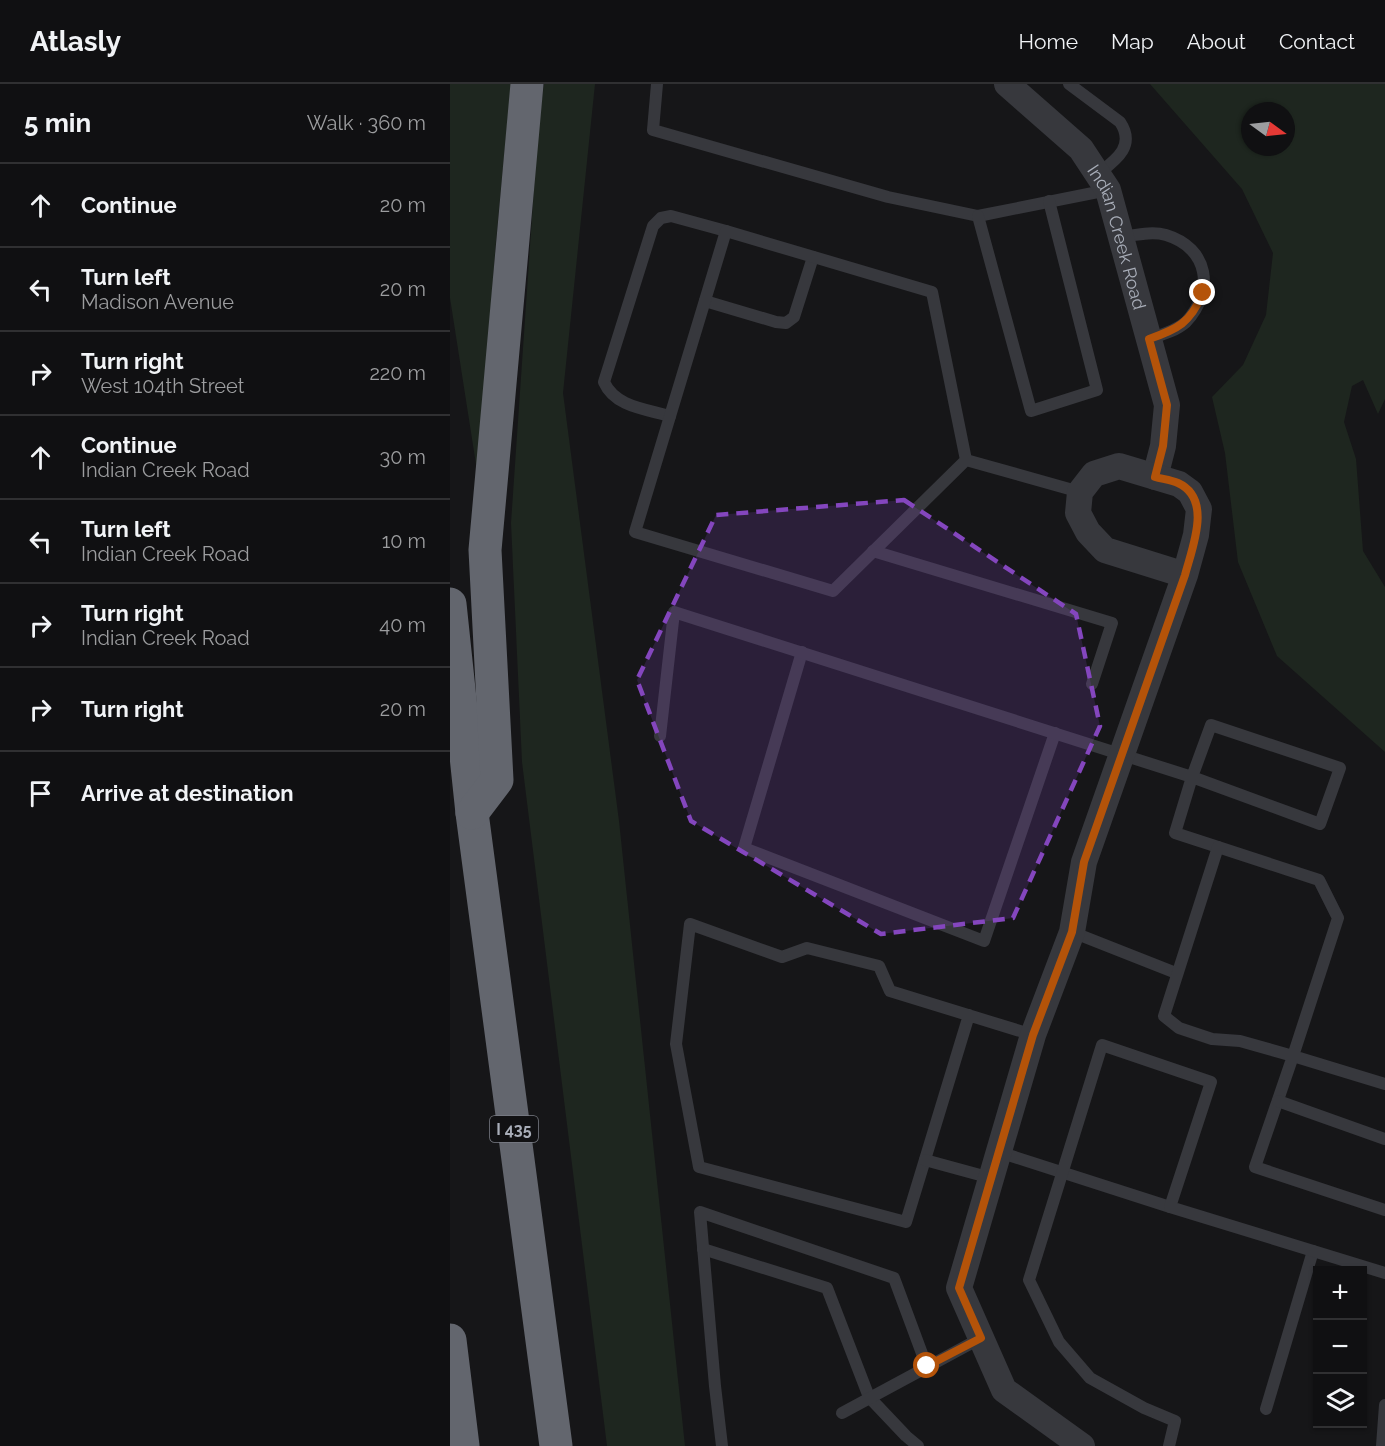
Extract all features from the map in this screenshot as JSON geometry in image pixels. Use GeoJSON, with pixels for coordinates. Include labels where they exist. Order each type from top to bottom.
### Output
{"type":"FeatureCollection","features":[{"type":"Feature","properties":{"kind":"highway"},"geometry":{"type":"LineString","coordinates":[[472,813],[496,780],[485,549],[527,84]]}},
{"type":"Feature","properties":{"kind":"highway","name":"I 435"},"geometry":{"type":"LineString","coordinates":[[450,604],[472,813],[556,1446]]}},
{"type":"Feature","properties":{"kind":"highway"},"geometry":{"type":"LineString","coordinates":[[450,1340],[464,1446]]}},
{"type":"Feature","properties":{"kind":"street","name":"Indian Creek Road"},"geometry":{"type":"LineString","coordinates":[[1007,84],[1081,149],[1103,182],[1121,237],[1167,405],[1163,446],[1155,477]]}},
{"type":"Feature","properties":{"kind":"street"},"geometry":{"type":"LineString","coordinates":[[1082,1446],[1004,1390],[959,1288],[1033,1035],[1072,932],[1084,862],[1185,575],[1196,535],[1199,509],[1190,492],[1179,484],[1119,465],[1094,474],[1080,492],[1078,513],[1088,532],[1106,550],[1185,575]]}},
{"type":"Feature","properties":{"kind":"lane"},"geometry":{"type":"LineString","coordinates":[[657,84],[653,130],[888,197],[978,216],[1050,201],[1103,182],[1126,144],[1126,130],[1120,122],[1069,84]]}},
{"type":"Feature","properties":{"kind":"lane"},"geometry":{"type":"LineString","coordinates":[[978,216],[1031,411],[1097,390],[1050,201]]}},
{"type":"Feature","properties":{"kind":"lane"},"geometry":{"type":"LineString","coordinates":[[670,416],[617,400],[608,393],[604,382],[653,225],[661,218],[671,216],[932,291],[966,460]]}},
{"type":"Feature","properties":{"kind":"lane"},"geometry":{"type":"LineString","coordinates":[[726,231],[635,532],[833,591],[966,460]]}},
{"type":"Feature","properties":{"kind":"lane"},"geometry":{"type":"LineString","coordinates":[[1121,237],[1148,233],[1165,235],[1183,242],[1197,254],[1204,274],[1203,293],[1196,309],[1184,324],[1170,332],[1149,339]]}},
{"type":"Feature","properties":{"kind":"lane"},"geometry":{"type":"LineString","coordinates":[[705,301],[786,323],[794,317],[813,257]]}},
{"type":"Feature","properties":{"kind":"lane"},"geometry":{"type":"LineString","coordinates":[[966,460],[1080,492]]}},
{"type":"Feature","properties":{"kind":"lane"},"geometry":{"type":"LineString","coordinates":[[873,551],[1112,623],[1092,684]]}},
{"type":"Feature","properties":{"kind":"lane"},"geometry":{"type":"LineString","coordinates":[[660,736],[674,612],[1192,777],[1320,824],[1340,768],[1211,725],[1192,777],[1175,833],[1319,880],[1338,918],[1255,1167],[1385,1210]]}},
{"type":"Feature","properties":{"kind":"lane"},"geometry":{"type":"LineString","coordinates":[[802,652],[744,848],[984,940],[1055,733]]}},
{"type":"Feature","properties":{"kind":"lane"},"geometry":{"type":"LineString","coordinates":[[1218,847],[1164,1016],[1179,1028],[1212,1039],[1240,1041],[1385,1084]]}},
{"type":"Feature","properties":{"kind":"lane"},"geometry":{"type":"LineString","coordinates":[[969,1015],[906,1222],[699,1167],[676,1044],[690,924],[782,957],[807,948],[879,966],[890,991],[969,1015],[1033,1035]]}},
{"type":"Feature","properties":{"kind":"lane"},"geometry":{"type":"LineString","coordinates":[[1072,932],[1176,974]]}},
{"type":"Feature","properties":{"kind":"lane"},"geometry":{"type":"LineString","coordinates":[[1169,1446],[1175,1421],[1144,1408],[1090,1378],[1059,1342],[1029,1280],[1102,1045],[1211,1082],[1170,1207]]}},
{"type":"Feature","properties":{"kind":"lane"},"geometry":{"type":"LineString","coordinates":[[1278,1101],[1385,1138]]}},
{"type":"Feature","properties":{"kind":"lane"},"geometry":{"type":"LineString","coordinates":[[999,1152],[1385,1273]]}},
{"type":"Feature","properties":{"kind":"lane"},"geometry":{"type":"LineString","coordinates":[[925,1160],[991,1179]]}},
{"type":"Feature","properties":{"kind":"lane"},"geometry":{"type":"LineString","coordinates":[[722,1446],[714,1386],[700,1212],[894,1278],[927,1366]]}},
{"type":"Feature","properties":{"kind":"lane"},"geometry":{"type":"LineString","coordinates":[[703,1249],[827,1288],[869,1397],[918,1446]]}},
{"type":"Feature","properties":{"kind":"lane"},"geometry":{"type":"LineString","coordinates":[[1266,1409],[1313,1251]]}},
{"type":"Feature","properties":{"kind":"lane"},"geometry":{"type":"LineString","coordinates":[[842,1413],[981,1338]]}},
{"type":"Feature","properties":{"kind":"lane"},"geometry":{"type":"LineString","coordinates":[[1382,1446],[1385,1405]]}},
{"type":"Feature","properties":{"kind":"highlighted area"},"geometry":{"type":"Polygon","coordinates":[[[904,500],[1076,614],[1100,726],[1013,918],[881,934],[691,821],[637,680],[716,515],[904,500]]]}},
{"type":"Feature","properties":{"kind":"shaded area"},"geometry":{"type":"Polygon","coordinates":[[[450,84],[511,84],[496,241],[478,477],[450,298],[450,84]]]}},
{"type":"Feature","properties":{"kind":"shaded area"},"geometry":{"type":"Polygon","coordinates":[[[544,84],[595,84],[563,393],[619,821],[685,1446],[607,1446],[522,762],[511,523],[538,130],[544,84]]]}},
{"type":"Feature","properties":{"kind":"shaded area"},"geometry":{"type":"Polygon","coordinates":[[[1150,84],[1385,84],[1385,399],[1378,414],[1363,380],[1352,386],[1344,422],[1356,459],[1363,551],[1385,587],[1385,752],[1277,656],[1238,562],[1225,453],[1212,397],[1243,365],[1266,315],[1273,253],[1242,189],[1150,84]]]}},
{"type":"Feature","properties":{"kind":"route"},"geometry":{"type":"LineString","coordinates":[[927,1366],[981,1338],[959,1288],[1033,1035],[1072,932],[1084,862],[1185,575],[1196,535],[1199,509],[1190,492],[1179,484],[1155,477],[1163,446],[1167,405],[1149,339],[1170,332],[1184,324],[1196,309],[1203,293]]}}]}
